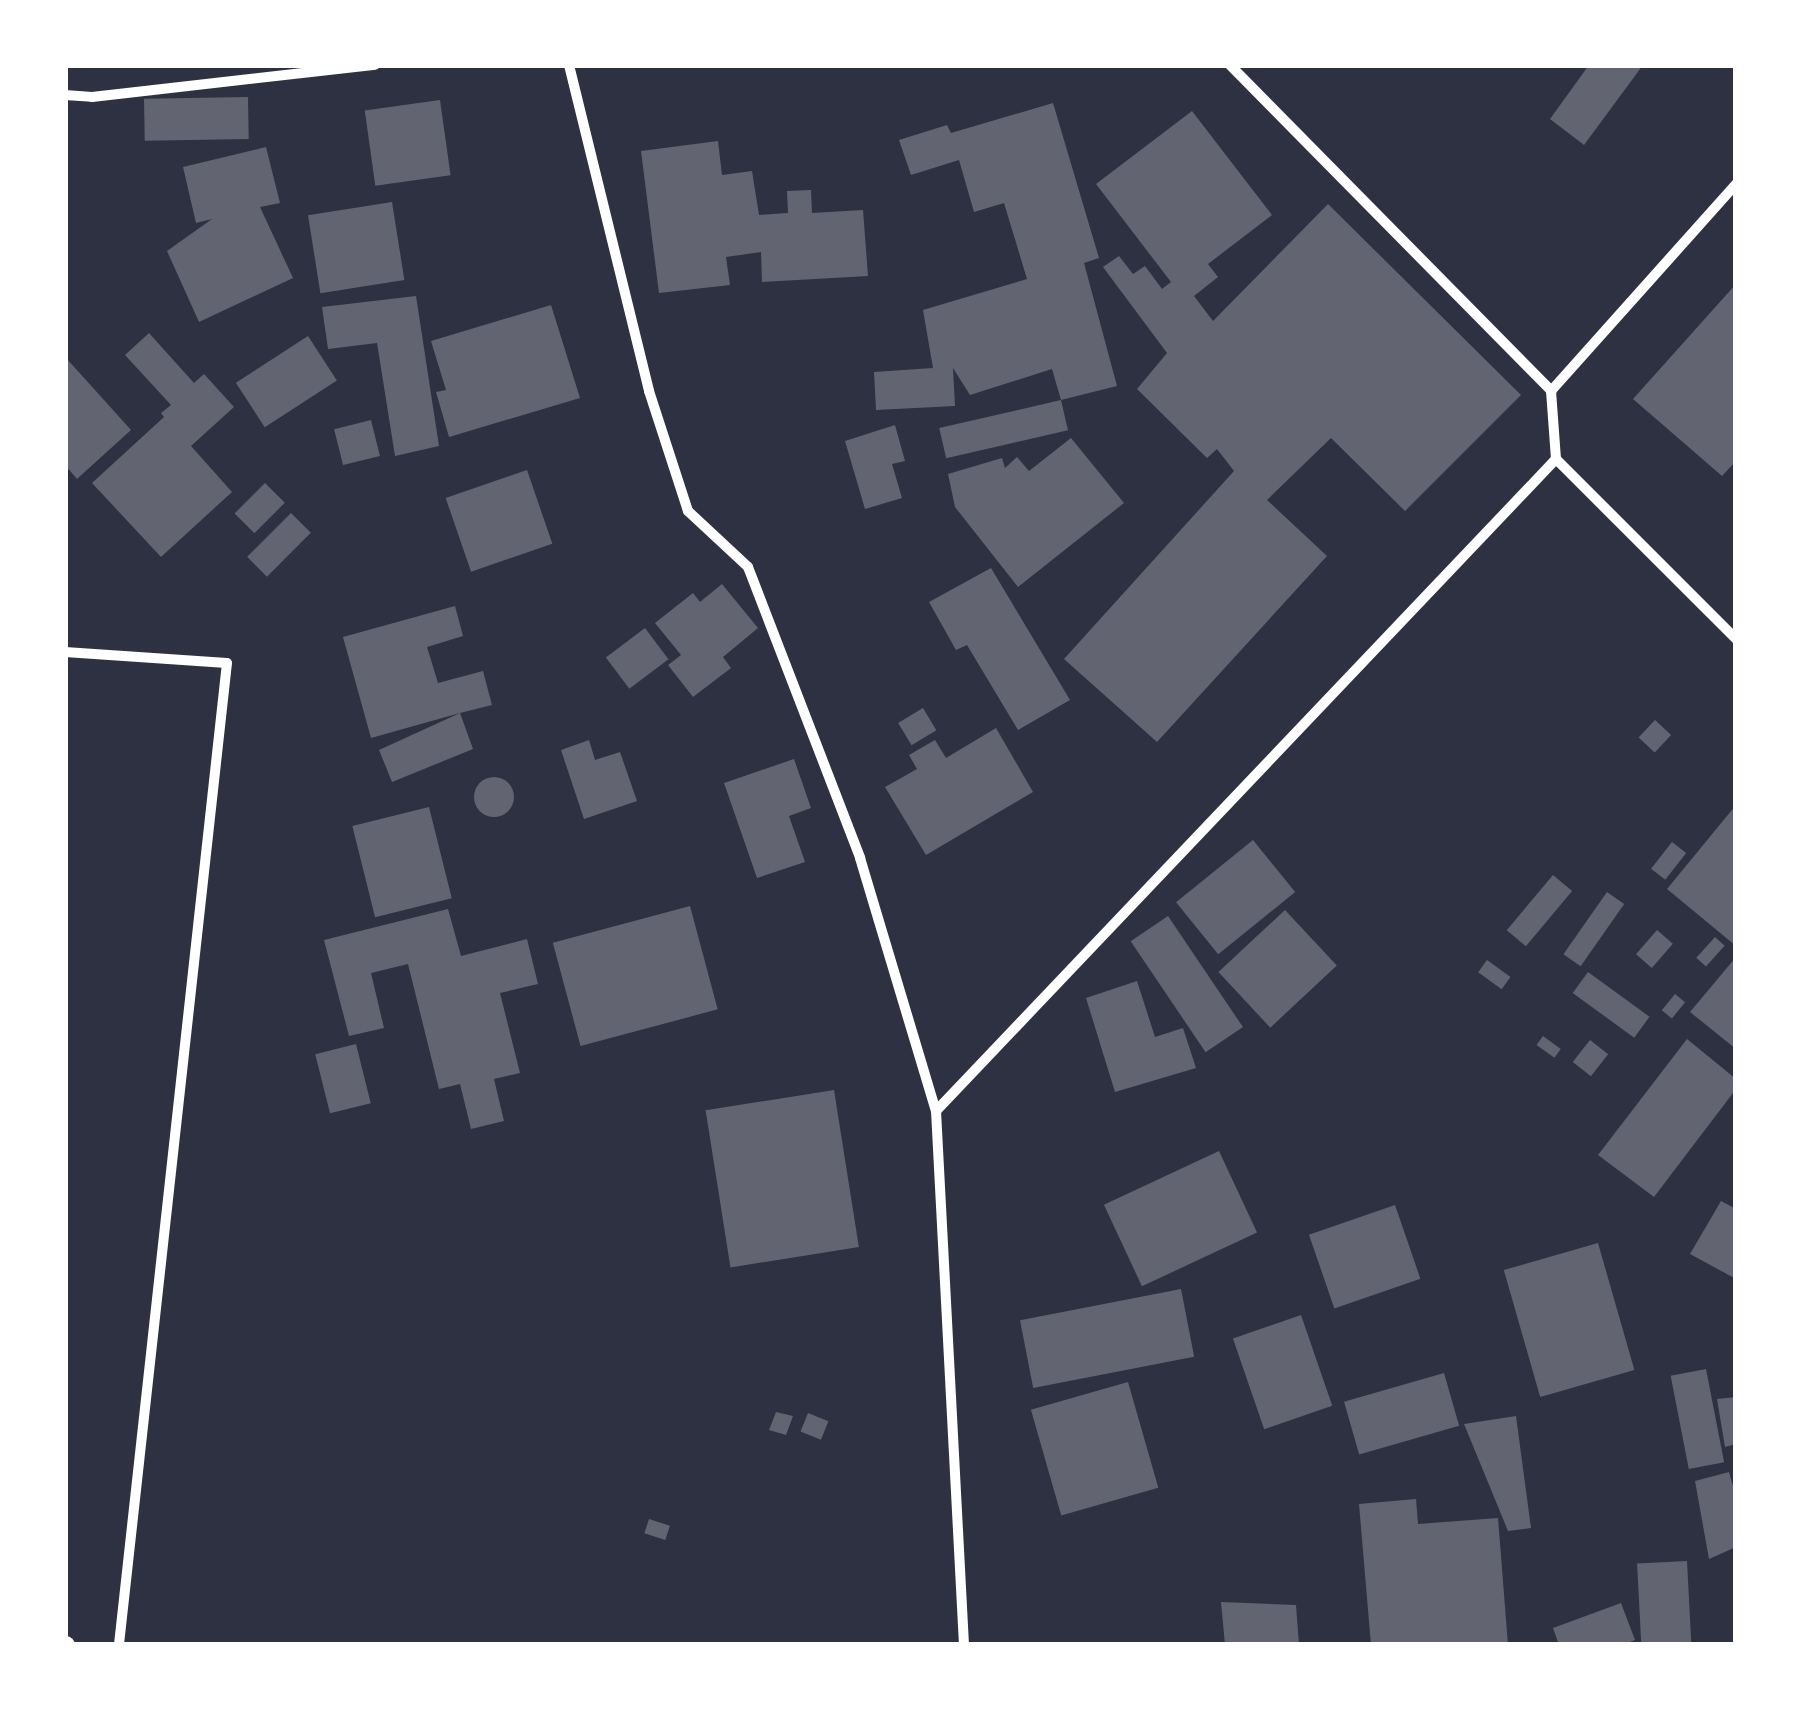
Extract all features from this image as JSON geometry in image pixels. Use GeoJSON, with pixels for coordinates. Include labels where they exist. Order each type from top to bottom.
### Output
{"type":"FeatureCollection","features":[{"type":"Feature","properties":{"kind":"street"},"geometry":{"type":"LineString","coordinates":[[65,95],[92,97],[374,65]]}},
{"type":"Feature","properties":{"kind":"street"},"geometry":{"type":"LineString","coordinates":[[569,65],[649,391],[688,510],[748,568],[860,858],[936,1110],[964,1645]]}},
{"type":"Feature","properties":{"kind":"street"},"geometry":{"type":"LineString","coordinates":[[1230,65],[1551,391],[1556,460],[1736,639]]}},
{"type":"Feature","properties":{"kind":"street"},"geometry":{"type":"LineString","coordinates":[[1551,391],[1736,184]]}},
{"type":"Feature","properties":{"kind":"street"},"geometry":{"type":"LineString","coordinates":[[936,1110],[1556,460]]}},
{"type":"Feature","properties":{"kind":"street"},"geometry":{"type":"LineString","coordinates":[[65,652],[227,663],[119,1645]]}},
{"type":"Feature","properties":{"kind":"building"},"geometry":{"type":"Polygon","coordinates":[[[1589,65],[1643,65],[1584,145],[1550,119],[1589,65]]]}},
{"type":"Feature","properties":{"kind":"building"},"geometry":{"type":"Polygon","coordinates":[[[248,97],[249,139],[145,141],[144,99],[248,97]]]}},
{"type":"Feature","properties":{"kind":"building"},"geometry":{"type":"Polygon","coordinates":[[[440,100],[451,175],[375,186],[365,111],[440,100]]]}},
{"type":"Feature","properties":{"kind":"building"},"geometry":{"type":"Polygon","coordinates":[[[1053,103],[1099,258],[1084,263],[1117,386],[1061,400],[1052,369],[970,395],[953,368],[955,406],[876,410],[874,372],[933,368],[923,310],[1027,279],[1004,203],[974,212],[959,160],[911,175],[899,140],[947,125],[951,133],[1053,103]]]}},
{"type":"Feature","properties":{"kind":"building"},"geometry":{"type":"Polygon","coordinates":[[[1192,111],[1272,215],[1208,264],[1218,277],[1194,296],[1213,321],[1328,204],[1521,395],[1405,511],[1331,438],[1267,500],[1327,556],[1157,742],[1064,659],[1234,471],[1217,449],[1207,458],[1137,389],[1167,353],[1103,267],[1119,256],[1133,274],[1145,266],[1162,289],[1171,282],[1096,184],[1192,111]]]}},
{"type":"Feature","properties":{"kind":"building"},"geometry":{"type":"Polygon","coordinates":[[[718,141],[722,175],[752,171],[759,215],[788,213],[787,191],[811,190],[812,213],[863,210],[868,276],[762,282],[761,252],[726,257],[730,285],[659,293],[641,151],[718,141]]]}},
{"type":"Feature","properties":{"kind":"building"},"geometry":{"type":"Polygon","coordinates":[[[266,147],[280,203],[260,207],[293,278],[199,322],[167,251],[212,219],[196,223],[183,167],[266,147]]]}},
{"type":"Feature","properties":{"kind":"building"},"geometry":{"type":"Polygon","coordinates":[[[392,202],[404,280],[320,293],[308,215],[392,202]]]}},
{"type":"Feature","properties":{"kind":"building"},"geometry":{"type":"Polygon","coordinates":[[[1736,284],[1736,461],[1722,476],[1633,399],[1736,284]]]}},
{"type":"Feature","properties":{"kind":"building"},"geometry":{"type":"Polygon","coordinates":[[[416,296],[439,446],[395,456],[377,343],[328,349],[322,307],[416,296]]]}},
{"type":"Feature","properties":{"kind":"building"},"geometry":{"type":"Polygon","coordinates":[[[551,305],[580,398],[449,437],[436,392],[446,390],[431,341],[551,305]]]}},
{"type":"Feature","properties":{"kind":"building"},"geometry":{"type":"Polygon","coordinates":[[[149,333],[194,383],[204,374],[234,407],[191,446],[232,492],[161,557],[92,483],[164,417],[161,413],[171,405],[125,355],[149,333]]]}},
{"type":"Feature","properties":{"kind":"building"},"geometry":{"type":"Polygon","coordinates":[[[308,336],[337,380],[265,427],[236,383],[308,336]]]}},
{"type":"Feature","properties":{"kind":"building"},"geometry":{"type":"Polygon","coordinates":[[[67,359],[131,430],[77,479],[65,465],[67,359]]]}},
{"type":"Feature","properties":{"kind":"building"},"geometry":{"type":"Polygon","coordinates":[[[1061,400],[1068,430],[946,458],[939,428],[1061,400]]]}},
{"type":"Feature","properties":{"kind":"building"},"geometry":{"type":"Polygon","coordinates":[[[371,420],[380,456],[343,465],[334,429],[371,420]]]}},
{"type":"Feature","properties":{"kind":"building"},"geometry":{"type":"Polygon","coordinates":[[[895,425],[905,461],[892,464],[902,498],[865,509],[845,441],[895,425]]]}},
{"type":"Feature","properties":{"kind":"building"},"geometry":{"type":"Polygon","coordinates":[[[1071,438],[1124,503],[1018,587],[955,507],[948,474],[1002,458],[1005,468],[1017,457],[1029,471],[1071,438]]]}},
{"type":"Feature","properties":{"kind":"building"},"geometry":{"type":"Polygon","coordinates":[[[527,470],[552,544],[471,572],[446,498],[527,470]]]}},
{"type":"Feature","properties":{"kind":"building"},"geometry":{"type":"Polygon","coordinates":[[[265,483],[285,503],[254,533],[235,513],[265,483]]]}},
{"type":"Feature","properties":{"kind":"building"},"geometry":{"type":"Polygon","coordinates":[[[291,513],[311,533],[267,577],[247,557],[291,513]]]}},
{"type":"Feature","properties":{"kind":"building"},"geometry":{"type":"Polygon","coordinates":[[[991,568],[1070,700],[1018,730],[967,645],[956,650],[929,602],[991,568]]]}},
{"type":"Feature","properties":{"kind":"building"},"geometry":{"type":"Polygon","coordinates":[[[722,584],[758,628],[723,657],[731,668],[693,697],[668,665],[681,655],[655,623],[693,593],[700,602],[722,584]]]}},
{"type":"Feature","properties":{"kind":"building"},"geometry":{"type":"Polygon","coordinates":[[[455,606],[463,636],[427,647],[438,683],[483,671],[492,705],[371,738],[343,637],[455,606]]]}},
{"type":"Feature","properties":{"kind":"building"},"geometry":{"type":"Polygon","coordinates":[[[645,628],[668,659],[629,689],[606,657],[645,628]]]}},
{"type":"Feature","properties":{"kind":"building"},"geometry":{"type":"Polygon","coordinates":[[[923,708],[936,730],[912,745],[898,723],[923,708]]]}},
{"type":"Feature","properties":{"kind":"building"},"geometry":{"type":"Polygon","coordinates":[[[460,713],[473,749],[392,782],[379,750],[460,713]]]}},
{"type":"Feature","properties":{"kind":"building"},"geometry":{"type":"Polygon","coordinates":[[[1655,720],[1671,735],[1655,753],[1639,738],[1655,720]]]}},
{"type":"Feature","properties":{"kind":"building"},"geometry":{"type":"Polygon","coordinates":[[[996,728],[1033,792],[926,855],[885,787],[917,769],[909,755],[935,740],[946,758],[996,728]]]}},
{"type":"Feature","properties":{"kind":"building"},"geometry":{"type":"Polygon","coordinates":[[[589,740],[595,760],[620,752],[637,801],[584,819],[561,750],[589,740]]]}},
{"type":"Feature","properties":{"kind":"building"},"geometry":{"type":"Polygon","coordinates":[[[794,759],[811,808],[789,816],[805,862],[757,878],[724,783],[794,759]]]}},
{"type":"Feature","properties":{"kind":"building"},"geometry":{"type":"Polygon","coordinates":[[[494,777],[508,783],[514,797],[508,811],[494,817],[480,811],[474,797],[480,783],[494,777]]]}},
{"type":"Feature","properties":{"kind":"building"},"geometry":{"type":"Polygon","coordinates":[[[1736,805],[1736,946],[1667,889],[1736,805]]]}},
{"type":"Feature","properties":{"kind":"building"},"geometry":{"type":"Polygon","coordinates":[[[429,807],[452,898],[375,917],[352,826],[429,807]]]}},
{"type":"Feature","properties":{"kind":"building"},"geometry":{"type":"Polygon","coordinates":[[[1253,840],[1295,892],[1218,954],[1176,902],[1253,840]]]}},
{"type":"Feature","properties":{"kind":"building"},"geometry":{"type":"Polygon","coordinates":[[[1672,842],[1686,853],[1665,880],[1651,869],[1672,842]]]}},
{"type":"Feature","properties":{"kind":"building"},"geometry":{"type":"Polygon","coordinates":[[[1553,875],[1572,891],[1526,946],[1507,930],[1553,875]]]}},
{"type":"Feature","properties":{"kind":"building"},"geometry":{"type":"Polygon","coordinates":[[[1607,892],[1624,904],[1581,966],[1563,954],[1607,892]]]}},
{"type":"Feature","properties":{"kind":"building"},"geometry":{"type":"Polygon","coordinates":[[[690,906],[718,1009],[581,1046],[553,943],[690,906]]]}},
{"type":"Feature","properties":{"kind":"building"},"geometry":{"type":"Polygon","coordinates":[[[448,909],[461,956],[527,939],[538,984],[500,993],[520,1073],[494,1079],[504,1121],[471,1129],[460,1084],[439,1089],[408,964],[371,973],[384,1028],[349,1036],[324,940],[448,909]]]}},
{"type":"Feature","properties":{"kind":"building"},"geometry":{"type":"Polygon","coordinates":[[[1285,910],[1337,966],[1270,1028],[1218,972],[1285,910]]]}},
{"type":"Feature","properties":{"kind":"building"},"geometry":{"type":"Polygon","coordinates":[[[1168,916],[1243,1027],[1206,1052],[1131,941],[1168,916]]]}},
{"type":"Feature","properties":{"kind":"building"},"geometry":{"type":"Polygon","coordinates":[[[1657,930],[1673,944],[1652,968],[1636,954],[1657,930]]]}},
{"type":"Feature","properties":{"kind":"building"},"geometry":{"type":"Polygon","coordinates":[[[1715,937],[1725,946],[1706,967],[1696,958],[1715,937]]]}},
{"type":"Feature","properties":{"kind":"building"},"geometry":{"type":"Polygon","coordinates":[[[1736,957],[1736,1049],[1690,1012],[1736,957]]]}},
{"type":"Feature","properties":{"kind":"building"},"geometry":{"type":"Polygon","coordinates":[[[1487,960],[1510,977],[1502,989],[1478,972],[1487,960]]]}},
{"type":"Feature","properties":{"kind":"building"},"geometry":{"type":"Polygon","coordinates":[[[1588,972],[1649,1017],[1634,1038],[1573,993],[1588,972]]]}},
{"type":"Feature","properties":{"kind":"building"},"geometry":{"type":"Polygon","coordinates":[[[1137,981],[1155,1037],[1183,1028],[1196,1068],[1115,1092],[1086,998],[1137,981]]]}},
{"type":"Feature","properties":{"kind":"building"},"geometry":{"type":"Polygon","coordinates":[[[1675,994],[1685,1002],[1672,1019],[1662,1010],[1675,994]]]}},
{"type":"Feature","properties":{"kind":"building"},"geometry":{"type":"Polygon","coordinates":[[[1543,1036],[1561,1049],[1554,1058],[1537,1045],[1543,1036]]]}},
{"type":"Feature","properties":{"kind":"building"},"geometry":{"type":"Polygon","coordinates":[[[1687,1039],[1736,1079],[1736,1089],[1654,1197],[1598,1155],[1687,1039]]]}},
{"type":"Feature","properties":{"kind":"building"},"geometry":{"type":"Polygon","coordinates":[[[1590,1040],[1608,1054],[1591,1076],[1573,1062],[1590,1040]]]}},
{"type":"Feature","properties":{"kind":"building"},"geometry":{"type":"Polygon","coordinates":[[[356,1044],[371,1103],[330,1113],[315,1054],[356,1044]]]}},
{"type":"Feature","properties":{"kind":"building"},"geometry":{"type":"Polygon","coordinates":[[[834,1090],[859,1247],[730,1267],[706,1110],[834,1090]]]}},
{"type":"Feature","properties":{"kind":"building"},"geometry":{"type":"Polygon","coordinates":[[[1219,1151],[1257,1233],[1142,1286],[1104,1205],[1219,1151]]]}},
{"type":"Feature","properties":{"kind":"building"},"geometry":{"type":"Polygon","coordinates":[[[1721,1201],[1736,1209],[1736,1279],[1690,1254],[1721,1201]]]}},
{"type":"Feature","properties":{"kind":"building"},"geometry":{"type":"Polygon","coordinates":[[[1395,1205],[1420,1279],[1334,1308],[1309,1235],[1395,1205]]]}},
{"type":"Feature","properties":{"kind":"building"},"geometry":{"type":"Polygon","coordinates":[[[1598,1243],[1634,1370],[1540,1397],[1504,1270],[1598,1243]]]}},
{"type":"Feature","properties":{"kind":"building"},"geometry":{"type":"Polygon","coordinates":[[[1181,1289],[1194,1357],[1033,1388],[1020,1320],[1181,1289]]]}},
{"type":"Feature","properties":{"kind":"building"},"geometry":{"type":"Polygon","coordinates":[[[1301,1315],[1332,1406],[1264,1429],[1233,1338],[1301,1315]]]}},
{"type":"Feature","properties":{"kind":"building"},"geometry":{"type":"Polygon","coordinates":[[[1706,1369],[1724,1462],[1689,1469],[1671,1376],[1706,1369]]]}},
{"type":"Feature","properties":{"kind":"building"},"geometry":{"type":"Polygon","coordinates":[[[1444,1373],[1459,1426],[1359,1455],[1344,1402],[1444,1373]]]}},
{"type":"Feature","properties":{"kind":"building"},"geometry":{"type":"Polygon","coordinates":[[[1128,1382],[1158,1488],[1061,1516],[1031,1410],[1128,1382]]]}},
{"type":"Feature","properties":{"kind":"building"},"geometry":{"type":"Polygon","coordinates":[[[1736,1397],[1736,1444],[1725,1447],[1717,1399],[1736,1397]]]}},
{"type":"Feature","properties":{"kind":"building"},"geometry":{"type":"Polygon","coordinates":[[[776,1412],[793,1416],[786,1435],[769,1430],[776,1412]]]}},
{"type":"Feature","properties":{"kind":"building"},"geometry":{"type":"Polygon","coordinates":[[[808,1413],[828,1421],[821,1440],[801,1432],[808,1413]]]}},
{"type":"Feature","properties":{"kind":"building"},"geometry":{"type":"Polygon","coordinates":[[[1516,1416],[1531,1528],[1508,1531],[1464,1424],[1516,1416]]]}},
{"type":"Feature","properties":{"kind":"building"},"geometry":{"type":"Polygon","coordinates":[[[1729,1472],[1736,1497],[1736,1547],[1709,1559],[1695,1481],[1729,1472]]]}},
{"type":"Feature","properties":{"kind":"building"},"geometry":{"type":"Polygon","coordinates":[[[1416,1499],[1418,1524],[1498,1518],[1508,1645],[1371,1645],[1359,1504],[1416,1499]]]}},
{"type":"Feature","properties":{"kind":"building"},"geometry":{"type":"Polygon","coordinates":[[[649,1519],[670,1526],[665,1540],[644,1533],[649,1519]]]}},
{"type":"Feature","properties":{"kind":"building"},"geometry":{"type":"Polygon","coordinates":[[[1687,1561],[1691,1645],[1641,1645],[1637,1564],[1687,1561]]]}},
{"type":"Feature","properties":{"kind":"building"},"geometry":{"type":"Polygon","coordinates":[[[1221,1602],[1296,1605],[1299,1645],[1225,1645],[1221,1602]]]}},
{"type":"Feature","properties":{"kind":"building"},"geometry":{"type":"Polygon","coordinates":[[[1621,1603],[1635,1640],[1622,1645],[1559,1645],[1553,1628],[1621,1603]]]}}]}
